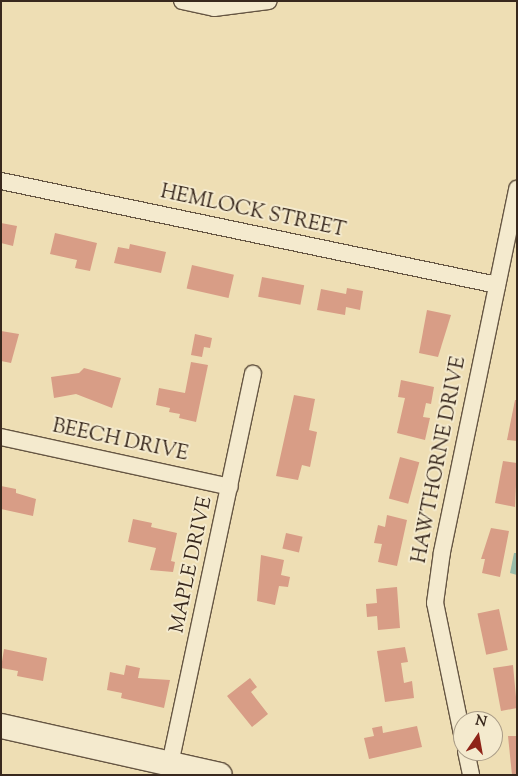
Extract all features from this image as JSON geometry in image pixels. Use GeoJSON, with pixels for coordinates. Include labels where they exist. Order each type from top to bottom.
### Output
{"type":"FeatureCollection","features":[{"type":"Feature","properties":{"kind":"street"},"geometry":{"type":"LineString","coordinates":[[182,1],[214,8],[269,1]]}},
{"type":"Feature","properties":{"kind":"street","name":"HEMLOCK STREET"},"geometry":{"type":"LineString","coordinates":[[1,181],[497,285]]}},
{"type":"Feature","properties":{"kind":"street","name":"HAWTHORNE DRIVE"},"geometry":{"type":"LineString","coordinates":[[457,711],[434,603],[442,552],[517,189]]}},
{"type":"Feature","properties":{"kind":"street","name":"MAPLE DRIVE"},"geometry":{"type":"LineString","coordinates":[[170,764],[253,374]]}},
{"type":"Feature","properties":{"kind":"street","name":"BEECH DRIVE"},"geometry":{"type":"LineString","coordinates":[[1,437],[230,486]]}},
{"type":"Feature","properties":{"kind":"street"},"geometry":{"type":"LineString","coordinates":[[1,726],[220,775]]}},
{"type":"Feature","properties":{"kind":"street"},"geometry":{"type":"LineString","coordinates":[[468,761],[471,775]]}},
{"type":"Feature","properties":{"kind":"shaded area"},"geometry":{"type":"Polygon","coordinates":[[[514,553],[517,553],[517,575],[510,573],[514,553]]]}},
{"type":"Feature","properties":{"kind":"building"},"geometry":{"type":"Polygon","coordinates":[[[1,223],[17,226],[13,246],[1,243],[1,223]]]}},
{"type":"Feature","properties":{"kind":"building"},"geometry":{"type":"Polygon","coordinates":[[[55,233],[97,243],[90,271],[75,268],[77,260],[50,254],[55,233]]]}},
{"type":"Feature","properties":{"kind":"building"},"geometry":{"type":"Polygon","coordinates":[[[130,244],[166,252],[161,273],[114,263],[118,247],[129,249],[130,244]]]}},
{"type":"Feature","properties":{"kind":"building"},"geometry":{"type":"Polygon","coordinates":[[[192,265],[234,275],[228,298],[187,288],[192,265]]]}},
{"type":"Feature","properties":{"kind":"building"},"geometry":{"type":"Polygon","coordinates":[[[262,277],[304,285],[300,305],[258,297],[262,277]]]}},
{"type":"Feature","properties":{"kind":"building"},"geometry":{"type":"Polygon","coordinates":[[[347,288],[363,291],[360,310],[346,307],[345,315],[317,310],[321,289],[346,294],[347,288]]]}},
{"type":"Feature","properties":{"kind":"building"},"geometry":{"type":"Polygon","coordinates":[[[427,310],[451,315],[438,357],[419,353],[427,310]]]}},
{"type":"Feature","properties":{"kind":"building"},"geometry":{"type":"Polygon","coordinates":[[[1,331],[19,334],[11,363],[1,361],[1,331]]]}},
{"type":"Feature","properties":{"kind":"building"},"geometry":{"type":"Polygon","coordinates":[[[195,334],[212,338],[210,348],[204,347],[202,357],[191,355],[195,334]]]}},
{"type":"Feature","properties":{"kind":"building"},"geometry":{"type":"Polygon","coordinates":[[[191,362],[208,365],[196,422],[179,418],[180,414],[169,412],[170,408],[156,405],[159,388],[185,393],[191,362]]]}},
{"type":"Feature","properties":{"kind":"building"},"geometry":{"type":"Polygon","coordinates":[[[84,368],[121,378],[112,408],[76,394],[54,398],[51,377],[79,373],[84,368]]]}},
{"type":"Feature","properties":{"kind":"building"},"geometry":{"type":"Polygon","coordinates":[[[401,380],[434,387],[431,404],[426,403],[423,417],[430,418],[425,440],[397,433],[405,398],[398,397],[401,380]]]}},
{"type":"Feature","properties":{"kind":"building"},"geometry":{"type":"Polygon","coordinates":[[[294,395],[315,399],[309,430],[317,432],[310,467],[302,465],[298,480],[276,476],[294,395]]]}},
{"type":"Feature","properties":{"kind":"building"},"geometry":{"type":"Polygon","coordinates":[[[515,400],[517,400],[517,441],[507,440],[515,400]]]}},
{"type":"Feature","properties":{"kind":"building"},"geometry":{"type":"Polygon","coordinates":[[[400,457],[419,462],[408,504],[389,499],[400,457]]]}},
{"type":"Feature","properties":{"kind":"building"},"geometry":{"type":"Polygon","coordinates":[[[503,461],[517,463],[515,507],[495,503],[503,461]]]}},
{"type":"Feature","properties":{"kind":"building"},"geometry":{"type":"Polygon","coordinates":[[[1,486],[16,489],[16,493],[36,499],[33,516],[1,509],[1,486]]]}},
{"type":"Feature","properties":{"kind":"building"},"geometry":{"type":"Polygon","coordinates":[[[387,515],[407,520],[397,566],[378,562],[382,544],[374,543],[378,525],[385,527],[387,515]]]}},
{"type":"Feature","properties":{"kind":"building"},"geometry":{"type":"Polygon","coordinates":[[[133,519],[152,523],[151,527],[177,533],[171,561],[175,562],[173,572],[150,570],[156,548],[128,542],[133,519]]]}},
{"type":"Feature","properties":{"kind":"building"},"geometry":{"type":"Polygon","coordinates":[[[491,528],[509,531],[500,577],[482,573],[485,559],[481,559],[491,528]]]}},
{"type":"Feature","properties":{"kind":"building"},"geometry":{"type":"Polygon","coordinates":[[[286,533],[303,537],[299,552],[282,549],[286,533]]]}},
{"type":"Feature","properties":{"kind":"building"},"geometry":{"type":"Polygon","coordinates":[[[261,555],[284,560],[281,575],[290,577],[288,587],[279,586],[275,605],[257,601],[261,555]]]}},
{"type":"Feature","properties":{"kind":"building"},"geometry":{"type":"Polygon","coordinates":[[[397,587],[400,628],[378,630],[377,616],[367,617],[366,604],[377,603],[376,589],[397,587]]]}},
{"type":"Feature","properties":{"kind":"building"},"geometry":{"type":"Polygon","coordinates":[[[499,609],[508,650],[486,655],[477,614],[499,609]]]}},
{"type":"Feature","properties":{"kind":"building"},"geometry":{"type":"Polygon","coordinates":[[[405,647],[408,662],[401,663],[404,683],[412,681],[414,698],[385,702],[377,651],[405,647]]]}},
{"type":"Feature","properties":{"kind":"building"},"geometry":{"type":"Polygon","coordinates":[[[4,649],[47,658],[43,681],[17,676],[18,671],[1,668],[4,649]]]}},
{"type":"Feature","properties":{"kind":"building"},"geometry":{"type":"Polygon","coordinates":[[[126,665],[140,668],[138,678],[170,680],[164,708],[121,698],[122,693],[107,690],[110,672],[124,675],[126,665]]]}},
{"type":"Feature","properties":{"kind":"building"},"geometry":{"type":"Polygon","coordinates":[[[513,665],[517,708],[501,711],[493,668],[513,665]]]}},
{"type":"Feature","properties":{"kind":"building"},"geometry":{"type":"Polygon","coordinates":[[[250,678],[257,687],[251,692],[268,714],[252,727],[227,696],[250,678]]]}},
{"type":"Feature","properties":{"kind":"building"},"geometry":{"type":"Polygon","coordinates":[[[382,726],[383,733],[417,726],[422,747],[369,759],[364,738],[374,736],[372,728],[382,726]]]}},
{"type":"Feature","properties":{"kind":"building"},"geometry":{"type":"Polygon","coordinates":[[[508,736],[517,736],[517,775],[512,775],[508,736]]]}}]}
